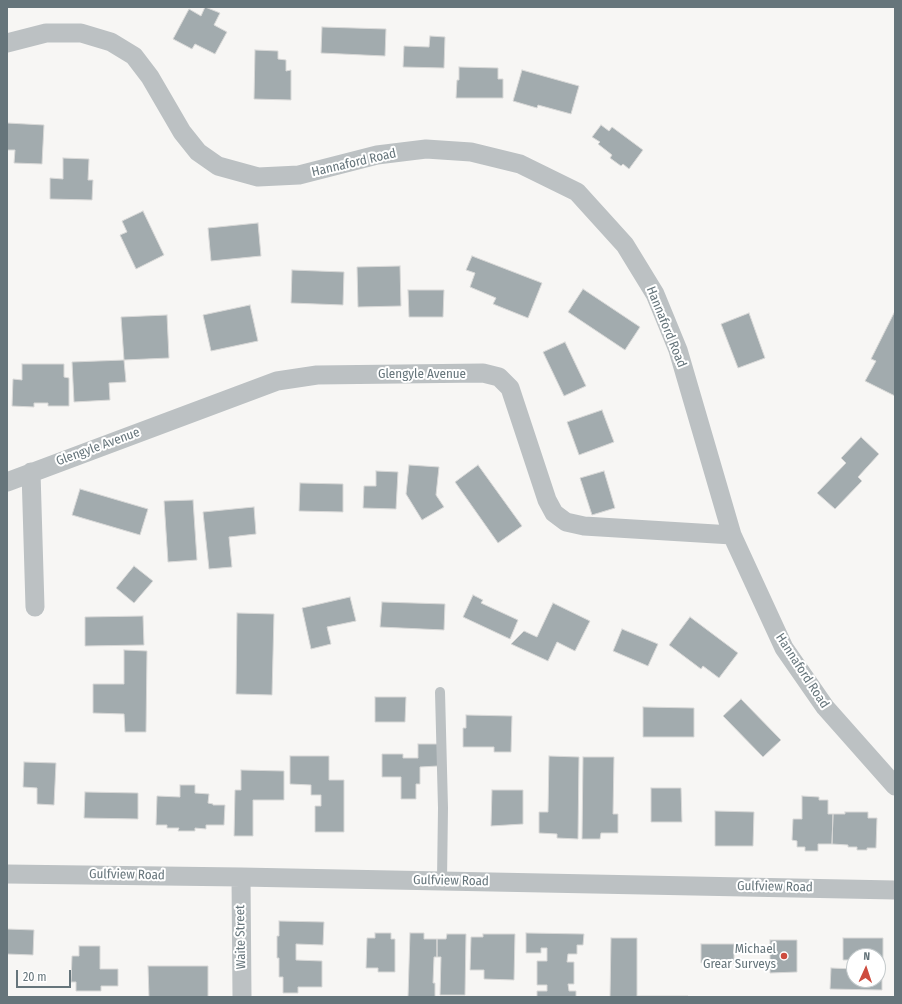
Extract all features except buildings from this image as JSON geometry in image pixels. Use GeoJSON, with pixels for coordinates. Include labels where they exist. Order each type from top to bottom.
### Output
{"type":"FeatureCollection","features":[{"type":"Feature","properties":{"kind":"street","name":"Hannaford Road"},"geometry":{"type":"LineString","coordinates":[[7,43],[46,34],[60,33],[81,33],[111,42],[134,56],[150,77],[182,132],[198,152],[218,166],[258,177],[299,175],[377,155],[426,149],[471,152],[520,164],[577,192],[625,245],[655,294],[678,350],[732,535],[784,648],[825,707],[895,786]]}},
{"type":"Feature","properties":{"kind":"street","name":"Glengyle Avenue"},"geometry":{"type":"LineString","coordinates":[[7,482],[277,381],[317,375],[483,373],[499,377],[510,388],[547,500],[554,513],[566,522],[584,526],[732,535]]}},
{"type":"Feature","properties":{"kind":"street"},"geometry":{"type":"LineString","coordinates":[[31,472],[35,607]]}},
{"type":"Feature","properties":{"kind":"street","name":"Gulfview Road"},"geometry":{"type":"LineString","coordinates":[[7,874],[442,880],[895,890]]}},
{"type":"Feature","properties":{"kind":"street","name":"Waite Street"},"geometry":{"type":"LineString","coordinates":[[240,877],[242,997]]}},
{"type":"Feature","properties":{"kind":"lane"},"geometry":{"type":"LineString","coordinates":[[440,692],[443,808],[442,880]]}},
{"type":"Feature","properties":{"kind":"place","name":"Michael Grear Surveys"},"geometry":{"type":"Point","coordinates":[784,956]}}]}
